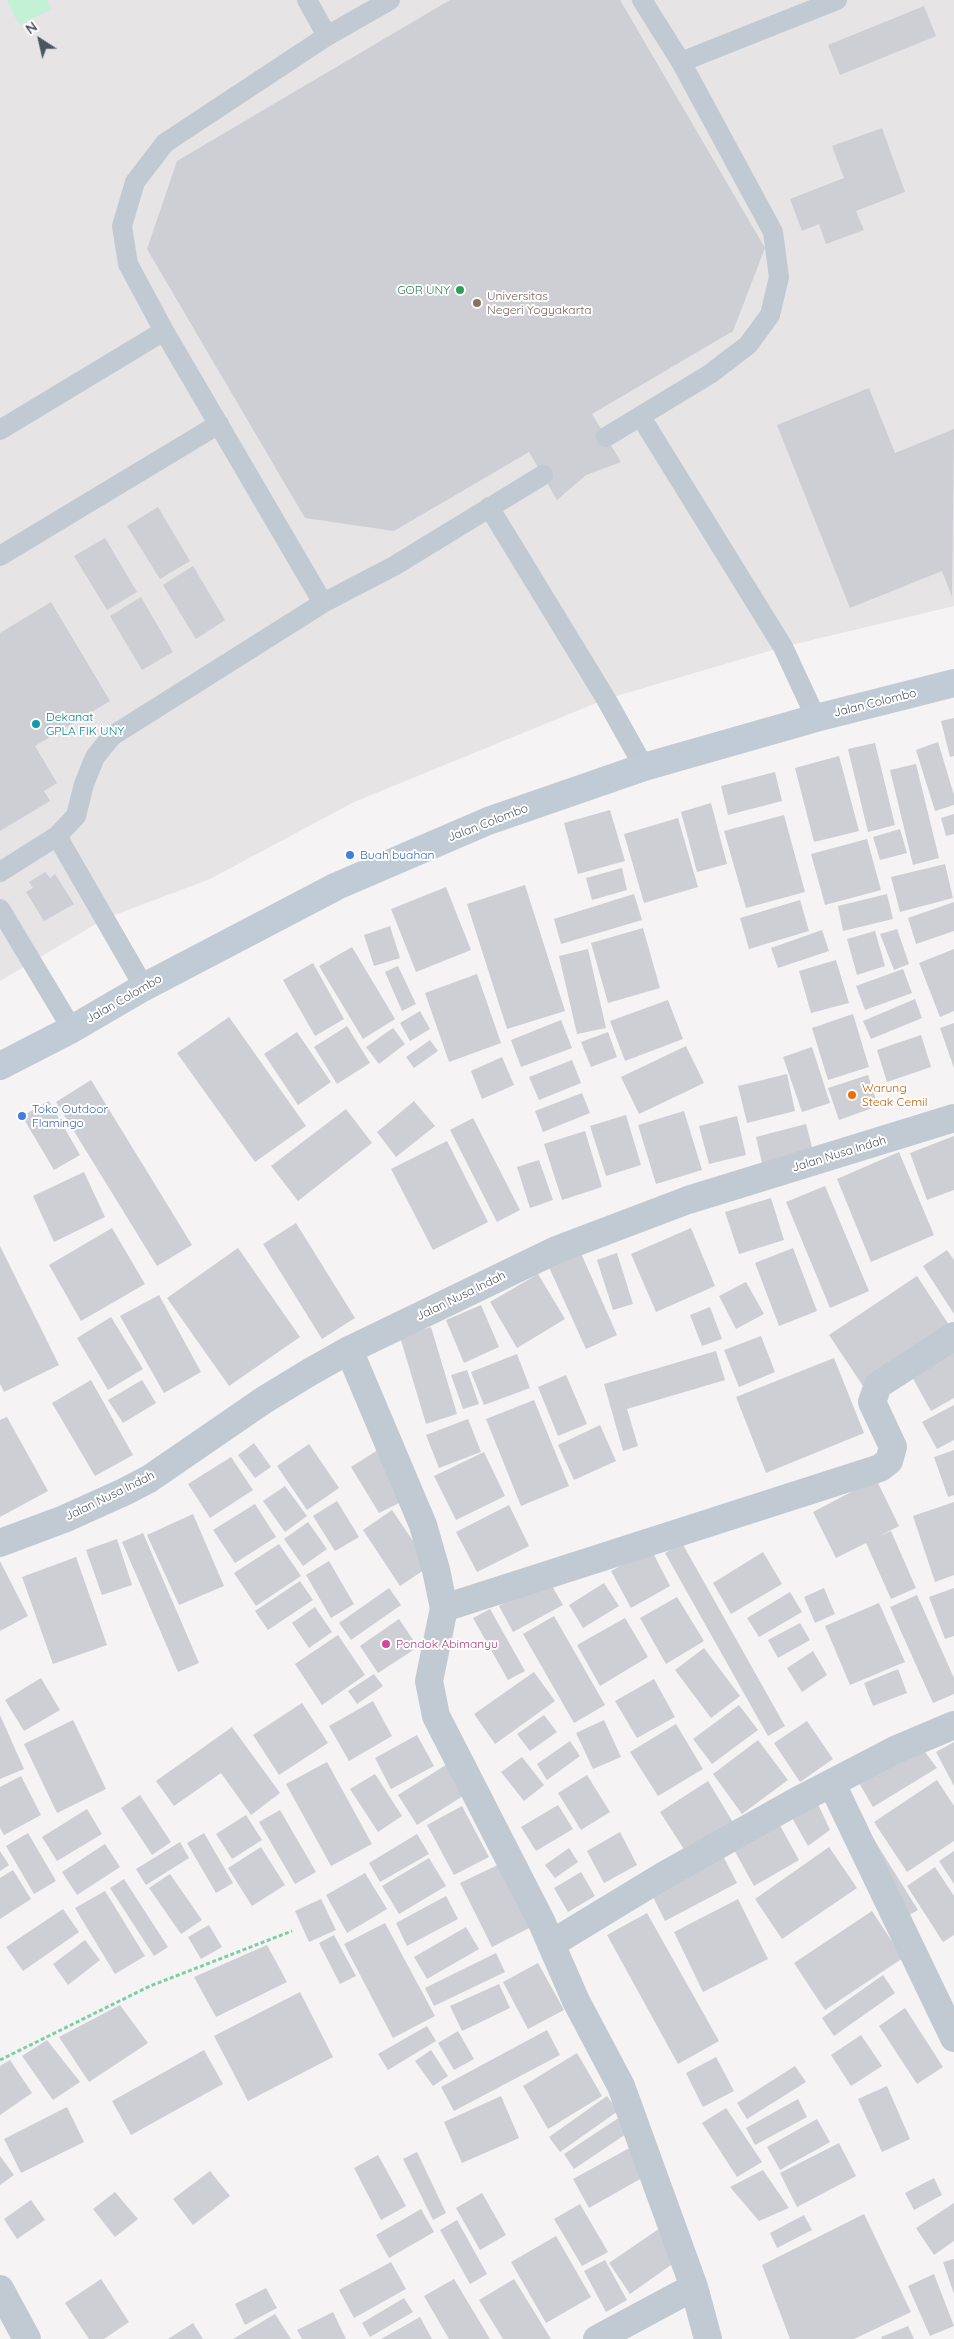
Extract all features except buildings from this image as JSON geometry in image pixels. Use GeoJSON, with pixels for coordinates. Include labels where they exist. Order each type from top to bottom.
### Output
{"type":"FeatureCollection","features":[{"type":"Feature","properties":{"kind":"main road","name":"Jalan Colombo"},"geometry":{"type":"LineString","coordinates":[[0,1066],[72,1029],[144,987],[337,886],[488,821],[644,766],[816,718],[954,683]]}},
{"type":"Feature","properties":{"kind":"street","name":"Jalan Nusa Indah"},"geometry":{"type":"LineString","coordinates":[[0,1543],[64,1518],[149,1479],[264,1400],[349,1350],[540,1258],[688,1200],[954,1118]]}},
{"type":"Feature","properties":{"kind":"street"},"geometry":{"type":"LineString","coordinates":[[444,1608],[880,1468],[889,1462],[893,1447],[872,1402],[878,1385],[954,1336]]}},
{"type":"Feature","properties":{"kind":"street"},"geometry":{"type":"LineString","coordinates":[[349,1350],[423,1525],[444,1608],[429,1681],[436,1716],[551,1944],[576,2001],[620,2086],[694,2287],[708,2339]]}},
{"type":"Feature","properties":{"kind":"street"},"geometry":{"type":"LineString","coordinates":[[551,1944],[663,1876],[795,1802],[895,1750],[954,1725]]}},
{"type":"Feature","properties":{"kind":"street"},"geometry":{"type":"LineString","coordinates":[[832,1784],[954,2038]]}},
{"type":"Feature","properties":{"kind":"street"},"geometry":{"type":"LineString","coordinates":[[597,2339],[694,2287]]}},
{"type":"Feature","properties":{"kind":"street"},"geometry":{"type":"LineString","coordinates":[[0,2289],[27,2339]]}},
{"type":"Feature","properties":{"kind":"lane"},"geometry":{"type":"LineString","coordinates":[[307,0],[327,36]]}},
{"type":"Feature","properties":{"kind":"lane"},"geometry":{"type":"LineString","coordinates":[[323,603],[164,331],[128,264],[122,226],[135,182],[165,143],[327,36],[390,0]]}},
{"type":"Feature","properties":{"kind":"lane"},"geometry":{"type":"LineString","coordinates":[[606,438],[710,374],[748,344],[770,315],[779,277],[773,232],[680,62],[642,0]]}},
{"type":"Feature","properties":{"kind":"lane"},"geometry":{"type":"LineString","coordinates":[[680,62],[837,0]]}},
{"type":"Feature","properties":{"kind":"lane"},"geometry":{"type":"LineString","coordinates":[[0,430],[164,331]]}},
{"type":"Feature","properties":{"kind":"lane"},"geometry":{"type":"LineString","coordinates":[[641,417],[783,647],[816,718]]}},
{"type":"Feature","properties":{"kind":"lane"},"geometry":{"type":"LineString","coordinates":[[0,556],[219,424]]}},
{"type":"Feature","properties":{"kind":"lane"},"geometry":{"type":"LineString","coordinates":[[0,872],[57,836],[76,816],[84,784],[95,757],[112,736],[323,603],[394,566],[543,475]]}},
{"type":"Feature","properties":{"kind":"lane"},"geometry":{"type":"LineString","coordinates":[[489,507],[606,698],[644,766]]}},
{"type":"Feature","properties":{"kind":"lane"},"geometry":{"type":"LineString","coordinates":[[57,836],[144,987]]}},
{"type":"Feature","properties":{"kind":"lane"},"geometry":{"type":"LineString","coordinates":[[0,909],[72,1029]]}},
{"type":"Feature","properties":{"kind":"path"},"geometry":{"type":"LineString","coordinates":[[0,2060],[150,1986],[292,1931]]}},
{"type":"Feature","properties":{"kind":"shaded area","name":"Universitas Negeri Yogyakarta"},"geometry":{"type":"Polygon","coordinates":[[[0,0],[954,0],[954,606],[783,647],[606,699],[354,802],[210,879],[104,919],[0,981],[0,0]]]}},
{"type":"Feature","properties":{"kind":"green space"},"geometry":{"type":"Polygon","coordinates":[[[7,0],[47,0],[52,9],[19,25],[7,0]]]}},
{"type":"Feature","properties":{"kind":"place","name":"GOR UNY"},"geometry":{"type":"Point","coordinates":[460,290]}},
{"type":"Feature","properties":{"kind":"place","name":"Universitas Negeri Yogyakarta"},"geometry":{"type":"Point","coordinates":[477,303]}},
{"type":"Feature","properties":{"kind":"place","name":"Dekanat GPLA FIK UNY"},"geometry":{"type":"Point","coordinates":[36,724]}},
{"type":"Feature","properties":{"kind":"place","name":"Buah buahan"},"geometry":{"type":"Point","coordinates":[350,855]}},
{"type":"Feature","properties":{"kind":"place","name":"Warung Steak Cemil"},"geometry":{"type":"Point","coordinates":[852,1095]}},
{"type":"Feature","properties":{"kind":"place","name":"Toko Outdoor Flamingo"},"geometry":{"type":"Point","coordinates":[22,1116]}},
{"type":"Feature","properties":{"kind":"place","name":"Pondok Abimanyu"},"geometry":{"type":"Point","coordinates":[386,1644]}}]}
